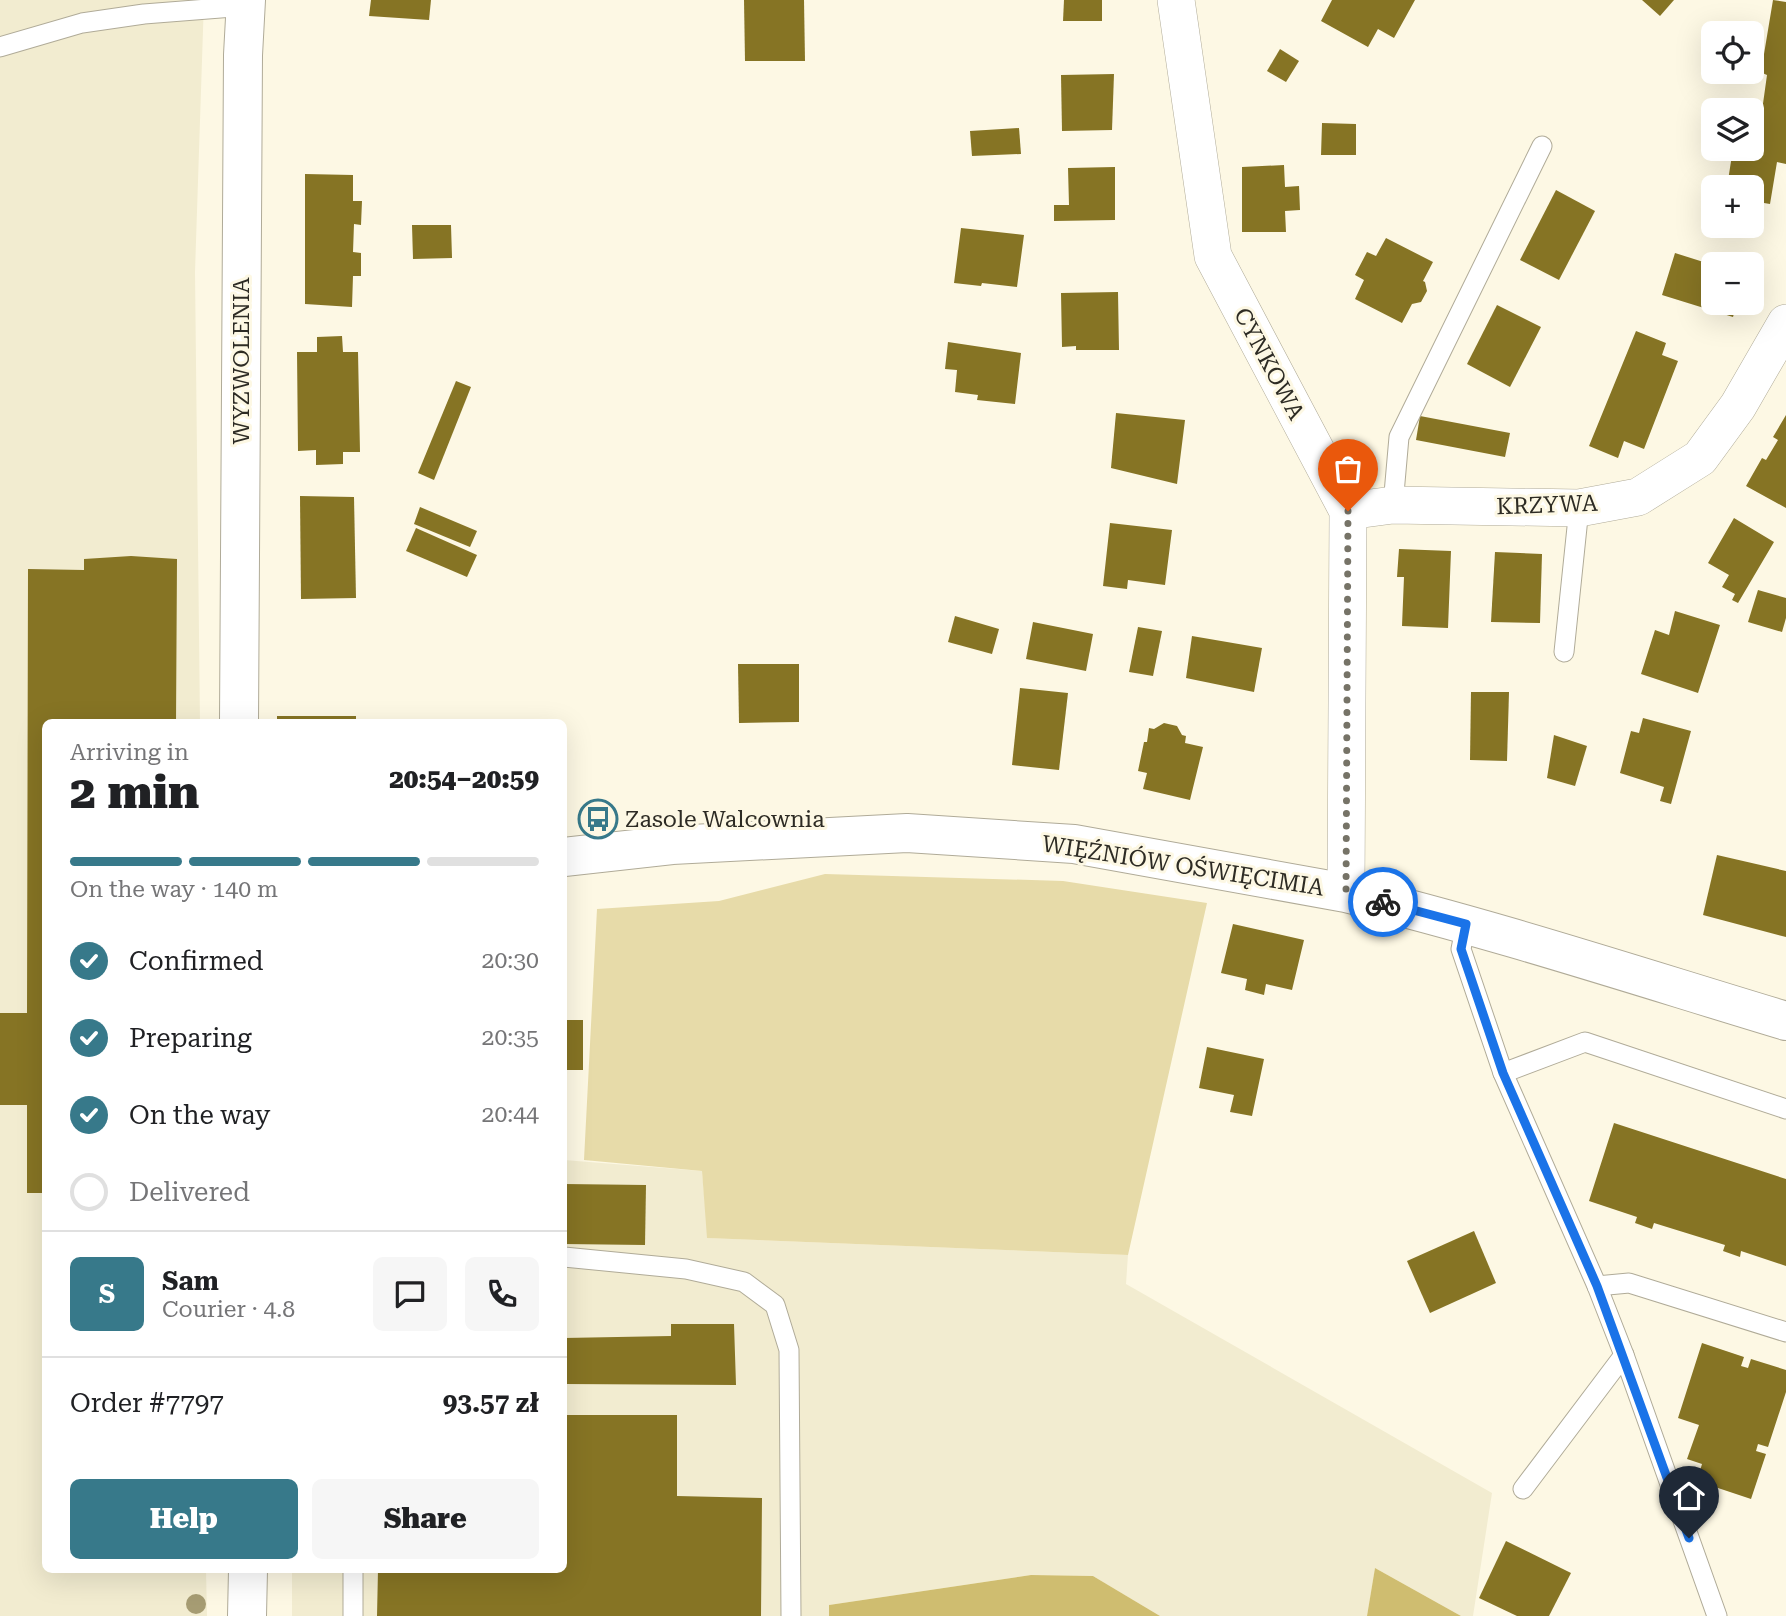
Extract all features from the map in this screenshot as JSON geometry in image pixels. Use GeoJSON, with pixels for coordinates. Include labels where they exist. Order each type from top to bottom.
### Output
{"type":"FeatureCollection","features":[{"type":"Feature","properties":{"kind":"street","name":"CYNKOWA"},"geometry":{"type":"LineString","coordinates":[[1176,0],[1213,256],[1348,511],[1346,893]]}},
{"type":"Feature","properties":{"kind":"street","name":"WYZWOLENIA"},"geometry":{"type":"LineString","coordinates":[[239,719],[243,55],[246,3]]}},
{"type":"Feature","properties":{"kind":"street","name":"KRZYWA"},"geometry":{"type":"LineString","coordinates":[[1348,511],[1393,505],[1579,508],[1638,498],[1700,458],[1738,406],[1786,323]]}},
{"type":"Feature","properties":{"kind":"street","name":"WIĘŹNIÓW OŚWIĘCIMIA"},"geometry":{"type":"LineString","coordinates":[[567,856],[672,845],[907,833],[1074,844],[1346,893],[1466,924],[1786,1021]]}},
{"type":"Feature","properties":{"kind":"street"},"geometry":{"type":"LineString","coordinates":[[247,1616],[248,1573]]}},
{"type":"Feature","properties":{"kind":"lane"},"geometry":{"type":"LineString","coordinates":[[0,47],[82,23],[246,3]]}},
{"type":"Feature","properties":{"kind":"lane"},"geometry":{"type":"LineString","coordinates":[[1393,505],[1399,437],[1542,146]]}},
{"type":"Feature","properties":{"kind":"lane"},"geometry":{"type":"LineString","coordinates":[[1564,652],[1579,508]]}},
{"type":"Feature","properties":{"kind":"lane"},"geometry":{"type":"LineString","coordinates":[[1466,924],[1461,949],[1503,1073],[1597,1286],[1717,1616]]}},
{"type":"Feature","properties":{"kind":"lane"},"geometry":{"type":"LineString","coordinates":[[1503,1073],[1585,1042],[1786,1109]]}},
{"type":"Feature","properties":{"kind":"lane"},"geometry":{"type":"LineString","coordinates":[[567,1258],[686,1269],[744,1282],[775,1305],[789,1350],[791,1616]]}},
{"type":"Feature","properties":{"kind":"lane"},"geometry":{"type":"LineString","coordinates":[[1597,1286],[1629,1283],[1786,1332]]}},
{"type":"Feature","properties":{"kind":"lane"},"geometry":{"type":"LineString","coordinates":[[1523,1489],[1624,1355]]}},
{"type":"Feature","properties":{"kind":"lane"},"geometry":{"type":"LineString","coordinates":[[353,1573],[353,1616]]}},
{"type":"Feature","properties":{"kind":"shaded area"},"geometry":{"type":"Polygon","coordinates":[[[0,0],[204,0],[195,272],[200,719],[42,719],[42,1573],[206,1573],[207,1616],[0,1616],[0,0]]]}},
{"type":"Feature","properties":{"kind":"shaded area"},"geometry":{"type":"Polygon","coordinates":[[[825,874],[1063,881],[1207,903],[1128,1255],[707,1238],[702,1171],[584,1160],[597,909],[719,901],[825,874]]]}},
{"type":"Feature","properties":{"kind":"shaded area"},"geometry":{"type":"Polygon","coordinates":[[[567,1160],[702,1171],[708,1238],[1128,1255],[1126,1284],[1492,1493],[1473,1616],[1461,1616],[1375,1568],[1367,1616],[1160,1616],[1093,1576],[1031,1575],[829,1605],[829,1616],[292,1616],[292,1573],[567,1573],[567,1160]]]}},
{"type":"Feature","properties":{"kind":"shaded area"},"geometry":{"type":"Polygon","coordinates":[[[1375,1568],[1461,1616],[1367,1616],[1375,1568]]]}},
{"type":"Feature","properties":{"kind":"shaded area"},"geometry":{"type":"Polygon","coordinates":[[[1031,1575],[1093,1576],[1160,1616],[829,1616],[829,1605],[1031,1575]]]}},
{"type":"Feature","properties":{"kind":"building"},"geometry":{"type":"Polygon","coordinates":[[[371,0],[431,0],[429,20],[369,16],[371,0]]]}},
{"type":"Feature","properties":{"kind":"building"},"geometry":{"type":"Polygon","coordinates":[[[744,0],[804,0],[805,61],[745,61],[744,0]]]}},
{"type":"Feature","properties":{"kind":"building"},"geometry":{"type":"Polygon","coordinates":[[[1064,0],[1102,0],[1102,21],[1063,21],[1064,0]]]}},
{"type":"Feature","properties":{"kind":"building"},"geometry":{"type":"Polygon","coordinates":[[[1332,0],[1415,0],[1394,38],[1378,29],[1368,47],[1321,21],[1332,0]]]}},
{"type":"Feature","properties":{"kind":"building"},"geometry":{"type":"Polygon","coordinates":[[[1642,0],[1674,0],[1660,16],[1642,0]]]}},
{"type":"Feature","properties":{"kind":"building"},"geometry":{"type":"Polygon","coordinates":[[[1773,0],[1786,2],[1786,164],[1777,162],[1770,204],[1764,203],[1764,175],[1729,175],[1731,161],[1764,161],[1764,98],[1767,75],[1764,74],[1764,54],[1773,0]]]}},
{"type":"Feature","properties":{"kind":"building"},"geometry":{"type":"Polygon","coordinates":[[[1280,49],[1299,61],[1286,82],[1267,71],[1280,49]]]}},
{"type":"Feature","properties":{"kind":"building"},"geometry":{"type":"Polygon","coordinates":[[[1114,74],[1112,130],[1062,131],[1061,75],[1114,74]]]}},
{"type":"Feature","properties":{"kind":"building"},"geometry":{"type":"Polygon","coordinates":[[[1322,123],[1356,124],[1356,155],[1321,155],[1322,123]]]}},
{"type":"Feature","properties":{"kind":"building"},"geometry":{"type":"Polygon","coordinates":[[[1019,128],[1021,154],[972,156],[970,131],[1019,128]]]}},
{"type":"Feature","properties":{"kind":"building"},"geometry":{"type":"Polygon","coordinates":[[[1284,165],[1285,187],[1299,186],[1300,210],[1285,211],[1286,232],[1242,232],[1242,167],[1284,165]]]}},
{"type":"Feature","properties":{"kind":"building"},"geometry":{"type":"Polygon","coordinates":[[[1115,167],[1115,220],[1054,221],[1054,205],[1069,205],[1068,168],[1115,167]]]}},
{"type":"Feature","properties":{"kind":"building"},"geometry":{"type":"Polygon","coordinates":[[[305,174],[353,175],[353,201],[362,201],[361,225],[354,224],[353,252],[361,253],[361,276],[353,276],[352,307],[305,304],[305,174]]]}},
{"type":"Feature","properties":{"kind":"building"},"geometry":{"type":"Polygon","coordinates":[[[1556,190],[1595,211],[1559,280],[1520,260],[1556,190]]]}},
{"type":"Feature","properties":{"kind":"building"},"geometry":{"type":"Polygon","coordinates":[[[412,225],[451,225],[452,258],[413,259],[412,225]]]}},
{"type":"Feature","properties":{"kind":"building"},"geometry":{"type":"Polygon","coordinates":[[[961,228],[1024,235],[1017,287],[954,283],[961,228]]]}},
{"type":"Feature","properties":{"kind":"building"},"geometry":{"type":"Polygon","coordinates":[[[1386,238],[1433,262],[1423,281],[1427,291],[1421,302],[1412,304],[1402,323],[1355,299],[1364,280],[1355,275],[1367,252],[1376,256],[1386,238]]]}},
{"type":"Feature","properties":{"kind":"building"},"geometry":{"type":"Polygon","coordinates":[[[1675,253],[1701,261],[1701,307],[1662,295],[1675,253]]]}},
{"type":"Feature","properties":{"kind":"building"},"geometry":{"type":"Polygon","coordinates":[[[1118,292],[1119,350],[1076,350],[1076,346],[1062,347],[1061,293],[1118,292]]]}},
{"type":"Feature","properties":{"kind":"building"},"geometry":{"type":"Polygon","coordinates":[[[1497,305],[1541,327],[1510,387],[1467,364],[1497,305]]]}},
{"type":"Feature","properties":{"kind":"building"},"geometry":{"type":"Polygon","coordinates":[[[1636,331],[1666,343],[1662,355],[1678,361],[1644,449],[1624,441],[1618,458],[1589,446],[1636,331]]]}},
{"type":"Feature","properties":{"kind":"building"},"geometry":{"type":"Polygon","coordinates":[[[342,336],[343,352],[358,352],[360,452],[343,452],[343,464],[316,465],[316,450],[298,451],[297,352],[317,352],[317,337],[342,336]]]}},
{"type":"Feature","properties":{"kind":"building"},"geometry":{"type":"Polygon","coordinates":[[[948,342],[1021,353],[1015,404],[977,400],[978,395],[955,392],[957,370],[945,369],[948,342]]]}},
{"type":"Feature","properties":{"kind":"building"},"geometry":{"type":"Polygon","coordinates":[[[456,381],[471,387],[434,480],[418,473],[456,381]]]}},
{"type":"Feature","properties":{"kind":"building"},"geometry":{"type":"Polygon","coordinates":[[[1116,413],[1185,420],[1177,484],[1111,468],[1116,413]]]}},
{"type":"Feature","properties":{"kind":"building"},"geometry":{"type":"Polygon","coordinates":[[[1786,415],[1786,508],[1746,486],[1762,458],[1766,460],[1778,440],[1773,437],[1786,415]]]}},
{"type":"Feature","properties":{"kind":"building"},"geometry":{"type":"Polygon","coordinates":[[[1420,416],[1510,433],[1505,457],[1416,440],[1420,416]]]}},
{"type":"Feature","properties":{"kind":"building"},"geometry":{"type":"Polygon","coordinates":[[[300,496],[354,497],[356,598],[301,599],[300,496]]]}},
{"type":"Feature","properties":{"kind":"building"},"geometry":{"type":"Polygon","coordinates":[[[420,507],[477,531],[470,547],[414,524],[420,507]]]}},
{"type":"Feature","properties":{"kind":"building"},"geometry":{"type":"Polygon","coordinates":[[[1734,518],[1774,542],[1738,603],[1732,600],[1735,594],[1722,587],[1729,575],[1708,563],[1734,518]]]}},
{"type":"Feature","properties":{"kind":"building"},"geometry":{"type":"Polygon","coordinates":[[[1110,523],[1172,530],[1165,585],[1128,580],[1127,589],[1103,586],[1110,523]]]}},
{"type":"Feature","properties":{"kind":"building"},"geometry":{"type":"Polygon","coordinates":[[[416,528],[477,555],[467,577],[406,551],[416,528]]]}},
{"type":"Feature","properties":{"kind":"building"},"geometry":{"type":"Polygon","coordinates":[[[1399,549],[1451,551],[1448,628],[1402,626],[1404,577],[1397,577],[1399,549]]]}},
{"type":"Feature","properties":{"kind":"building"},"geometry":{"type":"Polygon","coordinates":[[[1495,552],[1542,554],[1540,623],[1491,622],[1495,552]]]}},
{"type":"Feature","properties":{"kind":"building"},"geometry":{"type":"Polygon","coordinates":[[[131,556],[177,559],[176,719],[42,719],[42,1193],[27,1193],[27,1105],[0,1105],[0,1013],[27,1013],[28,569],[84,570],[84,559],[131,556]]]}},
{"type":"Feature","properties":{"kind":"building"},"geometry":{"type":"Polygon","coordinates":[[[1758,590],[1786,598],[1786,618],[1782,632],[1748,622],[1758,590]]]}},
{"type":"Feature","properties":{"kind":"building"},"geometry":{"type":"Polygon","coordinates":[[[1675,611],[1720,625],[1698,693],[1641,674],[1655,630],[1669,635],[1675,611]]]}},
{"type":"Feature","properties":{"kind":"building"},"geometry":{"type":"Polygon","coordinates":[[[955,616],[999,629],[992,654],[948,642],[955,616]]]}},
{"type":"Feature","properties":{"kind":"building"},"geometry":{"type":"Polygon","coordinates":[[[1033,622],[1093,634],[1086,671],[1026,659],[1033,622]]]}},
{"type":"Feature","properties":{"kind":"building"},"geometry":{"type":"Polygon","coordinates":[[[1138,627],[1162,631],[1153,676],[1129,672],[1138,627]]]}},
{"type":"Feature","properties":{"kind":"building"},"geometry":{"type":"Polygon","coordinates":[[[1192,636],[1262,648],[1254,692],[1186,678],[1192,636]]]}},
{"type":"Feature","properties":{"kind":"building"},"geometry":{"type":"Polygon","coordinates":[[[738,664],[799,664],[799,722],[739,723],[738,664]]]}},
{"type":"Feature","properties":{"kind":"building"},"geometry":{"type":"Polygon","coordinates":[[[1020,688],[1068,693],[1059,770],[1012,765],[1020,688]]]}},
{"type":"Feature","properties":{"kind":"building"},"geometry":{"type":"Polygon","coordinates":[[[1471,692],[1509,692],[1507,761],[1470,760],[1471,692]]]}},
{"type":"Feature","properties":{"kind":"building"},"geometry":{"type":"Polygon","coordinates":[[[277,716],[356,716],[356,719],[277,719],[277,716]]]}},
{"type":"Feature","properties":{"kind":"building"},"geometry":{"type":"Polygon","coordinates":[[[1643,718],[1691,731],[1671,804],[1660,801],[1664,787],[1620,773],[1631,731],[1639,733],[1643,718]]]}},
{"type":"Feature","properties":{"kind":"building"},"geometry":{"type":"Polygon","coordinates":[[[1164,723],[1177,726],[1182,735],[1186,736],[1185,743],[1203,747],[1190,800],[1143,789],[1147,773],[1138,771],[1144,742],[1147,742],[1149,728],[1154,729],[1164,723]]]}},
{"type":"Feature","properties":{"kind":"building"},"geometry":{"type":"Polygon","coordinates":[[[1554,735],[1587,746],[1575,786],[1547,778],[1554,735]]]}},
{"type":"Feature","properties":{"kind":"building"},"geometry":{"type":"Polygon","coordinates":[[[1717,855],[1786,871],[1786,937],[1703,915],[1717,855]]]}},
{"type":"Feature","properties":{"kind":"building"},"geometry":{"type":"Polygon","coordinates":[[[1233,924],[1304,940],[1292,990],[1266,984],[1264,995],[1245,990],[1247,979],[1221,973],[1233,924]]]}},
{"type":"Feature","properties":{"kind":"building"},"geometry":{"type":"Polygon","coordinates":[[[567,1020],[583,1020],[583,1070],[567,1070],[567,1020]]]}},
{"type":"Feature","properties":{"kind":"building"},"geometry":{"type":"Polygon","coordinates":[[[1207,1047],[1264,1059],[1252,1116],[1230,1112],[1234,1095],[1199,1088],[1207,1047]]]}},
{"type":"Feature","properties":{"kind":"building"},"geometry":{"type":"Polygon","coordinates":[[[1614,1123],[1786,1179],[1786,1266],[1741,1251],[1740,1257],[1723,1251],[1725,1245],[1654,1223],[1652,1229],[1635,1223],[1637,1217],[1589,1201],[1614,1123]]]}},
{"type":"Feature","properties":{"kind":"building"},"geometry":{"type":"Polygon","coordinates":[[[567,1184],[646,1185],[645,1245],[567,1244],[567,1184]]]}},
{"type":"Feature","properties":{"kind":"building"},"geometry":{"type":"Polygon","coordinates":[[[1474,1231],[1496,1283],[1430,1313],[1407,1261],[1474,1231]]]}},
{"type":"Feature","properties":{"kind":"building"},"geometry":{"type":"Polygon","coordinates":[[[671,1324],[734,1324],[736,1385],[567,1384],[567,1338],[671,1336],[671,1324]]]}},
{"type":"Feature","properties":{"kind":"building"},"geometry":{"type":"Polygon","coordinates":[[[1702,1343],[1744,1357],[1741,1366],[1748,1368],[1751,1359],[1786,1370],[1786,1392],[1768,1447],[1758,1444],[1756,1451],[1766,1454],[1751,1499],[1697,1481],[1702,1464],[1687,1459],[1699,1425],[1678,1418],[1702,1343]]]}},
{"type":"Feature","properties":{"kind":"building"},"geometry":{"type":"Polygon","coordinates":[[[567,1415],[677,1415],[677,1496],[762,1498],[761,1616],[377,1616],[378,1573],[567,1573],[567,1415]]]}},
{"type":"Feature","properties":{"kind":"building"},"geometry":{"type":"Polygon","coordinates":[[[1506,1541],[1571,1573],[1549,1616],[1517,1616],[1479,1598],[1506,1541]]]}},
{"type":"Feature","properties":{"kind":"way so far"},"geometry":{"type":"LineString","coordinates":[[1348,511],[1346,893],[1383,902]]}},
{"type":"Feature","properties":{"kind":"place","name":"Zasole Walcownia"},"geometry":{"type":"Point","coordinates":[598,819]}},
{"type":"Feature","properties":{"kind":"route"},"geometry":{"type":"LineString","coordinates":[[1383,902],[1466,924],[1461,949],[1503,1073],[1597,1286],[1689,1538]]}}]}
